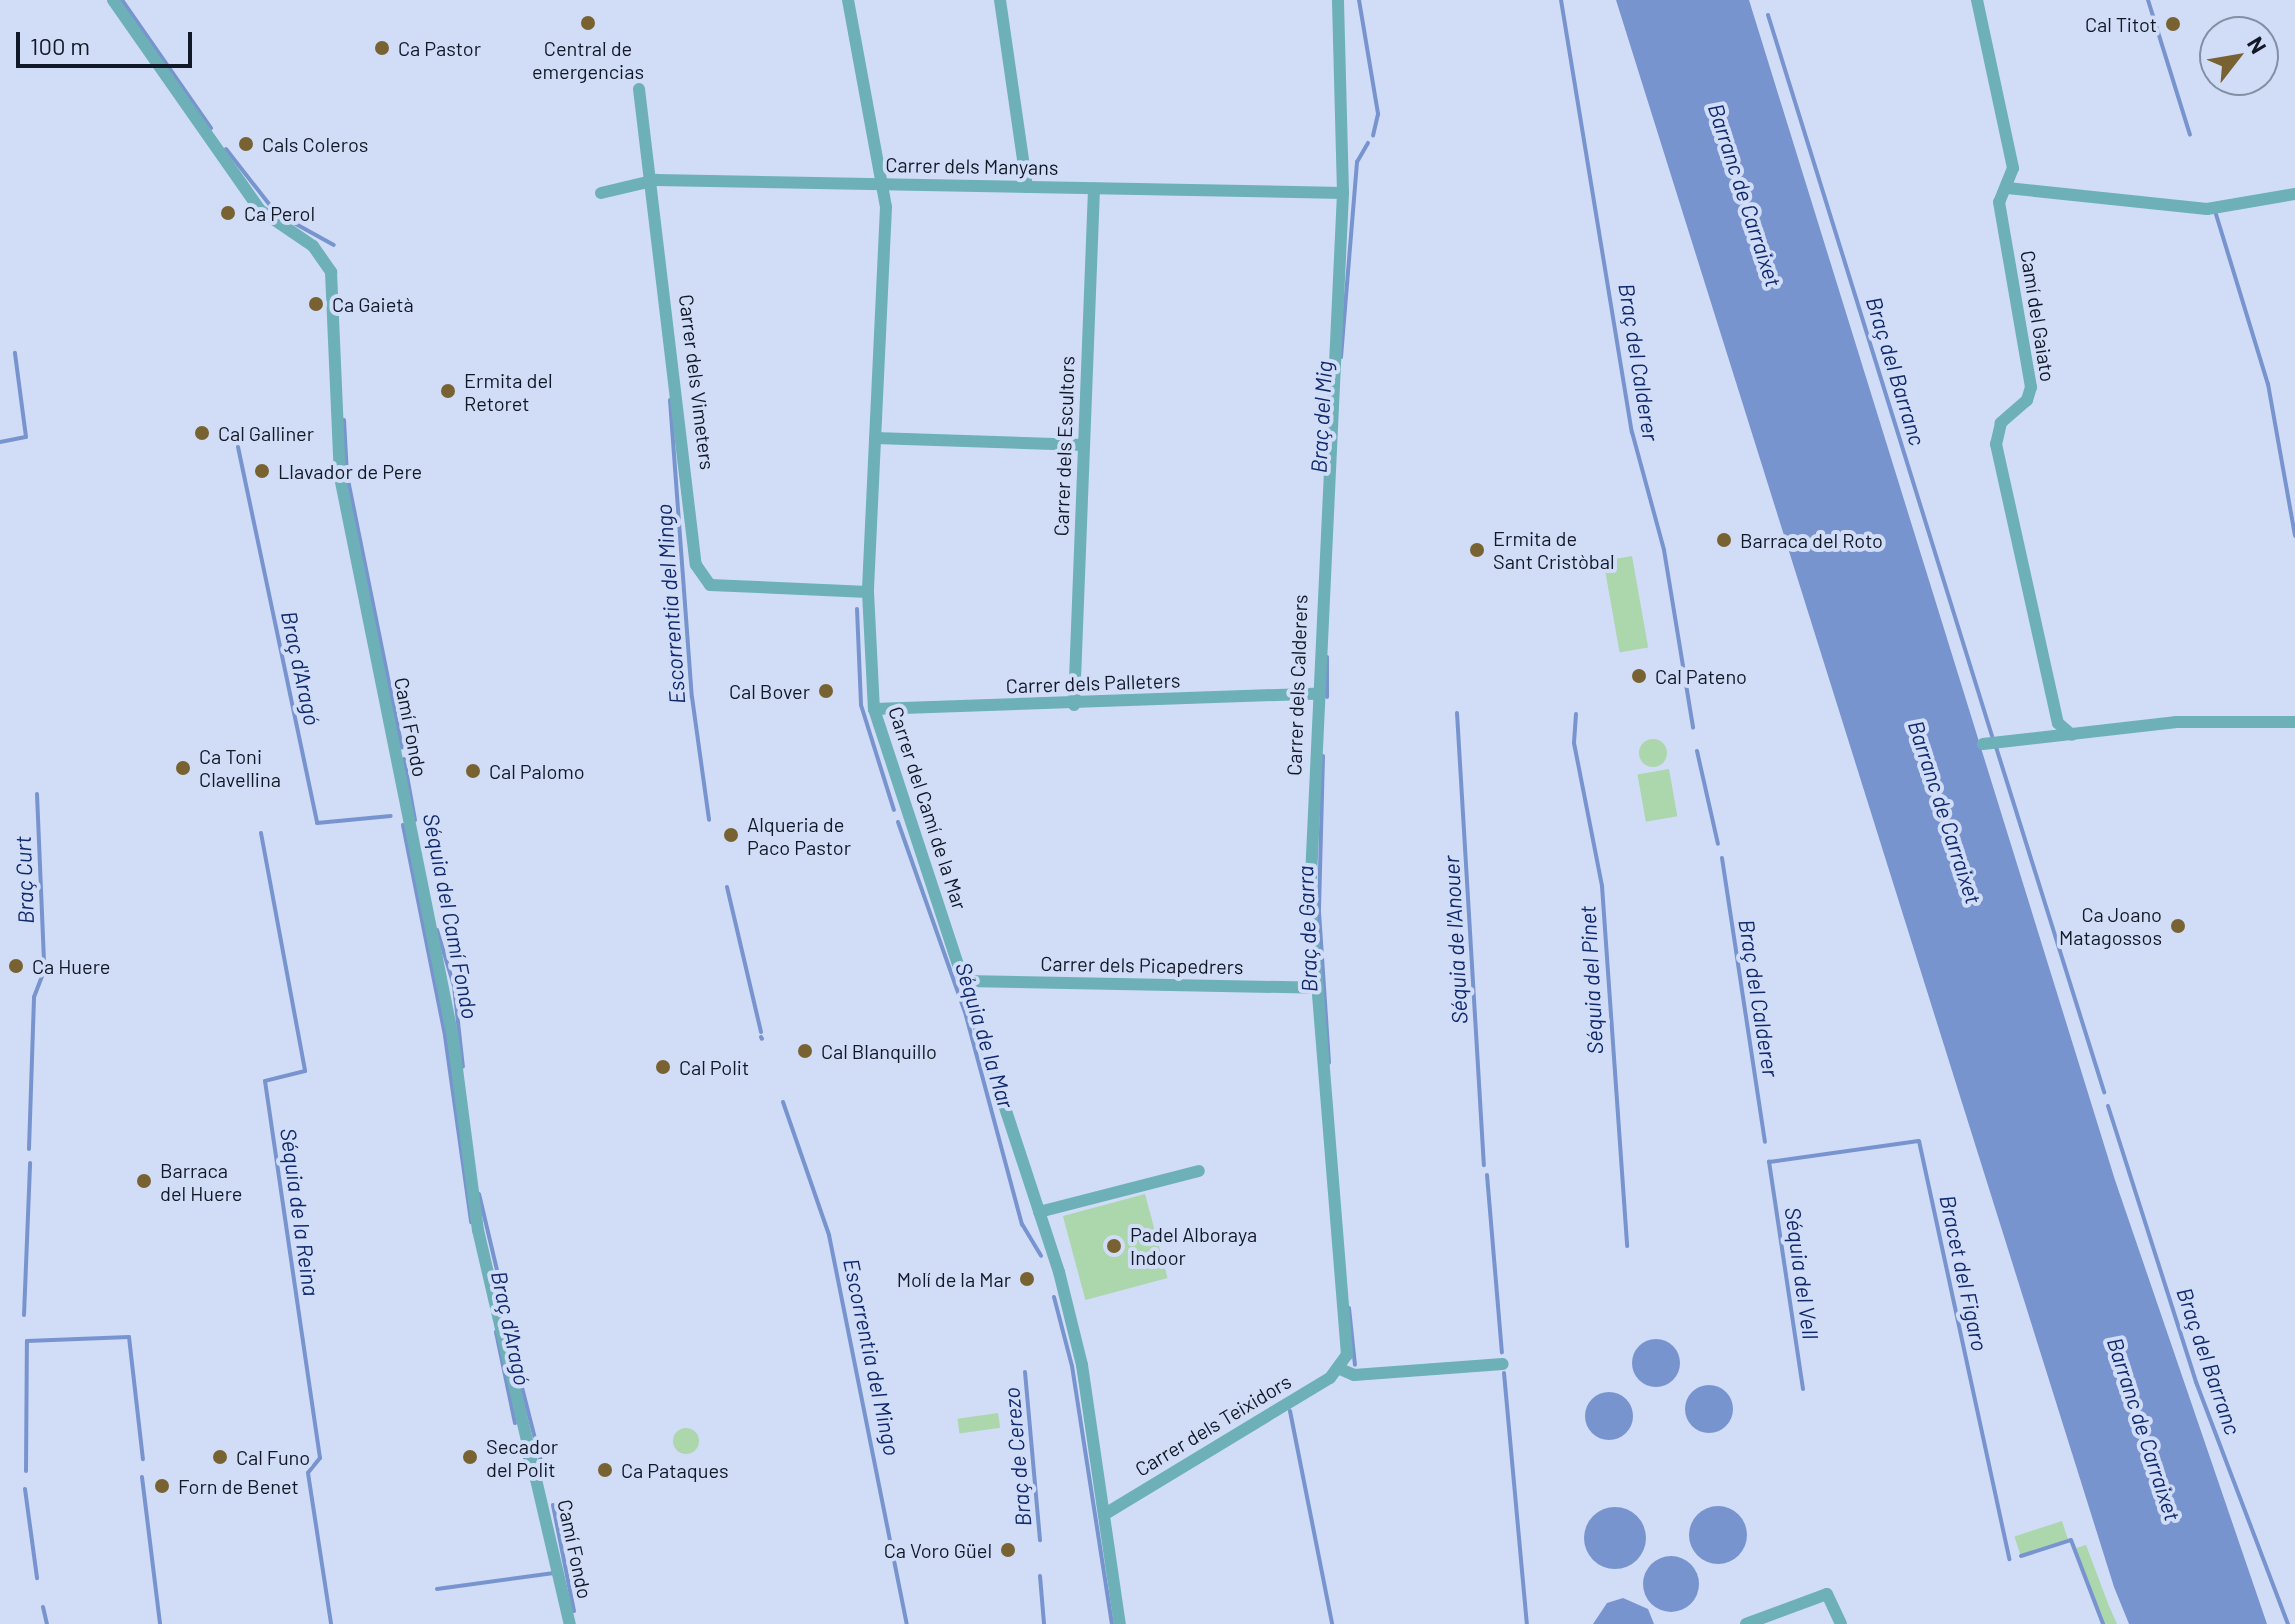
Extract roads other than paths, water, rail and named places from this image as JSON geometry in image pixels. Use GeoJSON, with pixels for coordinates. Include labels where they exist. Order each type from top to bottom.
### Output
{"type":"FeatureCollection","features":[{"type":"Feature","properties":{"kind":"street","name":"Camí Fondo"},"geometry":{"type":"LineString","coordinates":[[113,0],[260,210],[313,246],[331,272],[340,477],[453,1038],[478,1230],[570,1624]]}},
{"type":"Feature","properties":{"kind":"street","name":"Carrer del Camí de la Mar"},"geometry":{"type":"LineString","coordinates":[[848,0],[882,185],[868,592],[874,709],[1039,1212],[1082,1365],[1120,1624]]}},
{"type":"Feature","properties":{"kind":"street"},"geometry":{"type":"LineString","coordinates":[[1001,0],[1027,187]]}},
{"type":"Feature","properties":{"kind":"street","name":"Carrer dels Calderers"},"geometry":{"type":"LineString","coordinates":[[1338,0],[1343,193],[1314,694],[1310,898],[1347,1355],[1340,1369]]}},
{"type":"Feature","properties":{"kind":"street","name":"Camí del Gaiato"},"geometry":{"type":"LineString","coordinates":[[1977,0],[2013,168],[1999,202],[2031,387],[2027,400],[2001,423],[1996,444],[2056,730]]}},
{"type":"Feature","properties":{"kind":"street","name":"Carrer dels Vimeters"},"geometry":{"type":"LineString","coordinates":[[639,89],[656,180],[696,565],[710,585],[868,592]]}},
{"type":"Feature","properties":{"kind":"street","name":"Carrer dels Manyans"},"geometry":{"type":"LineString","coordinates":[[601,193],[656,180],[1343,193]]}},
{"type":"Feature","properties":{"kind":"street","name":"Carrer dels Escultors"},"geometry":{"type":"LineString","coordinates":[[1074,705],[1094,188]]}},
{"type":"Feature","properties":{"kind":"street"},"geometry":{"type":"LineString","coordinates":[[2007,188],[2207,209],[2295,194]]}},
{"type":"Feature","properties":{"kind":"street"},"geometry":{"type":"LineString","coordinates":[[875,438],[1084,445]]}},
{"type":"Feature","properties":{"kind":"street","name":"Carrer dels Palleters"},"geometry":{"type":"LineString","coordinates":[[874,709],[1074,705],[1314,694]]}},
{"type":"Feature","properties":{"kind":"street"},"geometry":{"type":"LineString","coordinates":[[1983,744],[2056,730],[2072,735],[2177,722],[2295,722]]}},
{"type":"Feature","properties":{"kind":"street","name":"Carrer dels Picapedrers"},"geometry":{"type":"LineString","coordinates":[[965,981],[1318,988]]}},
{"type":"Feature","properties":{"kind":"street"},"geometry":{"type":"LineString","coordinates":[[1039,1212],[1199,1171]]}},
{"type":"Feature","properties":{"kind":"street"},"geometry":{"type":"LineString","coordinates":[[1340,1369],[1354,1375],[1503,1364]]}},
{"type":"Feature","properties":{"kind":"street","name":"Carrer dels Teixidors"},"geometry":{"type":"LineString","coordinates":[[1105,1514],[1340,1369]]}},
{"type":"Feature","properties":{"kind":"street"},"geometry":{"type":"LineString","coordinates":[[1746,1624],[1808,1597],[1834,1596],[1841,1624]]}},
{"type":"Feature","properties":{"kind":"water","name":"Barranc de Carraixet"},"geometry":{"type":"Polygon","coordinates":[[[1616,0],[1749,0],[2115,1180],[2267,1624],[2129,1624],[2114,1587],[1616,0]]]}},
{"type":"Feature","properties":{"kind":"water"},"geometry":{"type":"Polygon","coordinates":[[[1656,1339],[1665,1340],[1673,1346],[1679,1354],[1679,1372],[1673,1380],[1665,1386],[1656,1387],[1647,1386],[1639,1380],[1633,1372],[1632,1363],[1633,1354],[1639,1346],[1647,1340],[1656,1339]]]}},
{"type":"Feature","properties":{"kind":"water"},"geometry":{"type":"Polygon","coordinates":[[[1709,1385],[1726,1392],[1733,1409],[1726,1426],[1709,1433],[1692,1426],[1685,1409],[1692,1392],[1709,1385]]]}},
{"type":"Feature","properties":{"kind":"water"},"geometry":{"type":"Polygon","coordinates":[[[1609,1392],[1618,1393],[1626,1399],[1632,1407],[1632,1425],[1626,1433],[1618,1439],[1609,1440],[1600,1439],[1592,1433],[1586,1425],[1585,1416],[1586,1407],[1592,1399],[1600,1393],[1609,1392]]]}},
{"type":"Feature","properties":{"kind":"water"},"geometry":{"type":"Polygon","coordinates":[[[1718,1506],[1729,1508],[1738,1515],[1745,1524],[1745,1546],[1738,1555],[1729,1562],[1718,1564],[1707,1562],[1698,1555],[1691,1546],[1689,1535],[1691,1524],[1698,1515],[1707,1508],[1718,1506]]]}},
{"type":"Feature","properties":{"kind":"water"},"geometry":{"type":"Polygon","coordinates":[[[1609,1507],[1621,1507],[1637,1516],[1644,1526],[1644,1550],[1637,1560],[1621,1569],[1609,1569],[1589,1555],[1584,1544],[1584,1532],[1598,1512],[1609,1507]]]}},
{"type":"Feature","properties":{"kind":"water"},"geometry":{"type":"Polygon","coordinates":[[[1671,1556],[1691,1564],[1699,1584],[1691,1604],[1671,1612],[1651,1604],[1643,1584],[1651,1564],[1671,1556]]]}},
{"type":"Feature","properties":{"kind":"water"},"geometry":{"type":"Polygon","coordinates":[[[1623,1598],[1648,1609],[1654,1624],[1593,1624],[1607,1603],[1623,1598]]]}},
{"type":"Feature","properties":{"kind":"waterway","name":"Séquia del Camí Fondo"},"geometry":{"type":"LineString","coordinates":[[122,0],[211,128]]}},
{"type":"Feature","properties":{"kind":"waterway","name":"Braç del Mig"},"geometry":{"type":"LineString","coordinates":[[1359,0],[1378,114],[1373,135]]}},
{"type":"Feature","properties":{"kind":"waterway","name":"Braç del Calderer"},"geometry":{"type":"LineString","coordinates":[[1561,0],[1632,432],[1664,550],[1693,728]]}},
{"type":"Feature","properties":{"kind":"waterway"},"geometry":{"type":"LineString","coordinates":[[2148,0],[2190,135]]}},
{"type":"Feature","properties":{"kind":"waterway","name":"Braç del Barranc"},"geometry":{"type":"LineString","coordinates":[[1768,15],[1992,736]]}},
{"type":"Feature","properties":{"kind":"waterway","name":"Braç del Mig"},"geometry":{"type":"LineString","coordinates":[[1341,357],[1357,162],[1368,143]]}},
{"type":"Feature","properties":{"kind":"waterway","name":"Séquia del Camí Fondo"},"geometry":{"type":"LineString","coordinates":[[226,149],[276,213],[334,245]]}},
{"type":"Feature","properties":{"kind":"waterway"},"geometry":{"type":"LineString","coordinates":[[2215,211],[2268,384],[2295,536]]}},
{"type":"Feature","properties":{"kind":"waterway"},"geometry":{"type":"LineString","coordinates":[[0,442],[26,437],[15,353]]}},
{"type":"Feature","properties":{"kind":"waterway","name":"Escorrentia del Mingo"},"geometry":{"type":"LineString","coordinates":[[670,400],[692,697],[709,820]]}},
{"type":"Feature","properties":{"kind":"waterway","name":"Séquia del Camí Fondo"},"geometry":{"type":"LineString","coordinates":[[344,420],[347,475],[402,748]]}},
{"type":"Feature","properties":{"kind":"waterway","name":"Braç d'Aragó"},"geometry":{"type":"LineString","coordinates":[[238,447],[317,823],[391,816]]}},
{"type":"Feature","properties":{"kind":"waterway","name":"Séquia de la Mar"},"geometry":{"type":"LineString","coordinates":[[857,609],[861,705],[894,810]]}},
{"type":"Feature","properties":{"kind":"waterway","name":"Braç del Mig"},"geometry":{"type":"LineString","coordinates":[[1327,657],[1327,697]]}},
{"type":"Feature","properties":{"kind":"waterway","name":"Séquia de l'Anouer"},"geometry":{"type":"LineString","coordinates":[[1457,713],[1484,1165]]}},
{"type":"Feature","properties":{"kind":"waterway","name":"Séquia del Pinet"},"geometry":{"type":"LineString","coordinates":[[1576,714],[1574,743],[1602,886],[1627,1246]]}},
{"type":"Feature","properties":{"kind":"waterway","name":"Braç del Barranc"},"geometry":{"type":"LineString","coordinates":[[1996,747],[2104,1092]]}},
{"type":"Feature","properties":{"kind":"waterway","name":"Braç del Calderer"},"geometry":{"type":"LineString","coordinates":[[1697,751],[1718,844]]}},
{"type":"Feature","properties":{"kind":"waterway","name":"Braç de Garra"},"geometry":{"type":"LineString","coordinates":[[1323,756],[1319,912],[1329,1063]]}},
{"type":"Feature","properties":{"kind":"waterway","name":"Séquia del Camí Fondo"},"geometry":{"type":"LineString","coordinates":[[404,759],[415,820]]}},
{"type":"Feature","properties":{"kind":"waterway","name":"Braç Curt"},"geometry":{"type":"LineString","coordinates":[[37,794],[44,964]]}},
{"type":"Feature","properties":{"kind":"waterway","name":"Séquia de la Mar"},"geometry":{"type":"LineString","coordinates":[[898,822],[965,1012],[1022,1224],[1041,1256]]}},
{"type":"Feature","properties":{"kind":"waterway","name":"Braç d'Aragó"},"geometry":{"type":"LineString","coordinates":[[403,825],[445,1036],[471,1222]]}},
{"type":"Feature","properties":{"kind":"waterway","name":"Séquia de la Reina"},"geometry":{"type":"LineString","coordinates":[[261,833],[305,1071],[265,1081],[320,1458],[308,1473],[331,1624]]}},
{"type":"Feature","properties":{"kind":"waterway","name":"Braç del Calderer"},"geometry":{"type":"LineString","coordinates":[[1722,858],[1765,1142]]}},
{"type":"Feature","properties":{"kind":"waterway","name":"Escorrentia del Mingo"},"geometry":{"type":"LineString","coordinates":[[727,887],[761,1032]]}},
{"type":"Feature","properties":{"kind":"waterway","name":"Séquia del Camí Fondo"},"geometry":{"type":"LineString","coordinates":[[437,930],[454,986],[463,1067]]}},
{"type":"Feature","properties":{"kind":"waterway","name":"Braç Curt"},"geometry":{"type":"LineString","coordinates":[[29,1149],[34,997],[43,974]]}},
{"type":"Feature","properties":{"kind":"waterway","name":"Escorrentia del Mingo"},"geometry":{"type":"LineString","coordinates":[[783,1102],[829,1235],[907,1624]]}},
{"type":"Feature","properties":{"kind":"waterway","name":"Braç del Barranc"},"geometry":{"type":"LineString","coordinates":[[2108,1106],[2196,1382],[2288,1624]]}},
{"type":"Feature","properties":{"kind":"waterway","name":"Bracet del Figaro"},"geometry":{"type":"LineString","coordinates":[[1803,1389],[1769,1162],[1919,1141],[2009,1559]]}},
{"type":"Feature","properties":{"kind":"waterway","name":"Braç Curt"},"geometry":{"type":"LineString","coordinates":[[24,1315],[30,1163]]}},
{"type":"Feature","properties":{"kind":"waterway","name":"Séquia de l'Anouer"},"geometry":{"type":"LineString","coordinates":[[1487,1175],[1502,1352]]}},
{"type":"Feature","properties":{"kind":"waterway","name":"Séquia del Camí Fondo"},"geometry":{"type":"LineString","coordinates":[[479,1194],[506,1308]]}},
{"type":"Feature","properties":{"kind":"waterway","name":"Séquia de la Mar"},"geometry":{"type":"LineString","coordinates":[[1054,1297],[1072,1366],[1112,1624]]}},
{"type":"Feature","properties":{"kind":"waterway","name":"Braç de Garra"},"geometry":{"type":"LineString","coordinates":[[1349,1308],[1355,1365]]}},
{"type":"Feature","properties":{"kind":"waterway","name":"Braç d'Aragó"},"geometry":{"type":"LineString","coordinates":[[496,1332],[515,1423]]}},
{"type":"Feature","properties":{"kind":"waterway"},"geometry":{"type":"LineString","coordinates":[[26,1471],[27,1341],[129,1337],[143,1459]]}},
{"type":"Feature","properties":{"kind":"waterway","name":"Séquia del Camí Fondo"},"geometry":{"type":"LineString","coordinates":[[516,1364],[544,1474]]}},
{"type":"Feature","properties":{"kind":"waterway","name":"Braç de Cerezo"},"geometry":{"type":"LineString","coordinates":[[1025,1372],[1040,1540]]}},
{"type":"Feature","properties":{"kind":"waterway","name":"Séquia de l'Anouer"},"geometry":{"type":"LineString","coordinates":[[1504,1373],[1527,1624]]}},
{"type":"Feature","properties":{"kind":"waterway","name":"Braç de Garra"},"geometry":{"type":"LineString","coordinates":[[1290,1411],[1332,1624]]}},
{"type":"Feature","properties":{"kind":"waterway","name":"Braç d'Aragó"},"geometry":{"type":"LineString","coordinates":[[521,1444],[527,1465]]}},
{"type":"Feature","properties":{"kind":"waterway"},"geometry":{"type":"LineString","coordinates":[[142,1477],[160,1624]]}},
{"type":"Feature","properties":{"kind":"waterway"},"geometry":{"type":"LineString","coordinates":[[25,1489],[37,1578]]}},
{"type":"Feature","properties":{"kind":"waterway","name":"Séquia del Camí Fondo"},"geometry":{"type":"LineString","coordinates":[[553,1505],[574,1611]]}},
{"type":"Feature","properties":{"kind":"waterway","name":"Bracet del Figaro"},"geometry":{"type":"LineString","coordinates":[[2021,1556],[2071,1540],[2103,1624]]}},
{"type":"Feature","properties":{"kind":"waterway","name":"Braç d'Aragó"},"geometry":{"type":"LineString","coordinates":[[437,1589],[554,1573]]}},
{"type":"Feature","properties":{"kind":"waterway","name":"Braç de Cerezo"},"geometry":{"type":"LineString","coordinates":[[1040,1576],[1044,1624]]}},
{"type":"Feature","properties":{"kind":"waterway"},"geometry":{"type":"LineString","coordinates":[[43,1607],[47,1624]]}},
{"type":"Feature","properties":{"kind":"place","name":"Central de emergencias"},"geometry":{"type":"Point","coordinates":[588,23]}},
{"type":"Feature","properties":{"kind":"place","name":"Cal Titot"},"geometry":{"type":"Point","coordinates":[2173,24]}},
{"type":"Feature","properties":{"kind":"place","name":"Ca Pastor"},"geometry":{"type":"Point","coordinates":[382,48]}},
{"type":"Feature","properties":{"kind":"place","name":"Cals Coleros"},"geometry":{"type":"Point","coordinates":[246,144]}},
{"type":"Feature","properties":{"kind":"place","name":"Ca Perol"},"geometry":{"type":"Point","coordinates":[228,213]}},
{"type":"Feature","properties":{"kind":"place","name":"Ca Gaietà"},"geometry":{"type":"Point","coordinates":[316,304]}},
{"type":"Feature","properties":{"kind":"place","name":"Ermita del Retoret"},"geometry":{"type":"Point","coordinates":[448,391]}},
{"type":"Feature","properties":{"kind":"place","name":"Cal Galliner"},"geometry":{"type":"Point","coordinates":[202,433]}},
{"type":"Feature","properties":{"kind":"place","name":"Llavador de Pere"},"geometry":{"type":"Point","coordinates":[262,471]}},
{"type":"Feature","properties":{"kind":"place","name":"Barraca del Roto"},"geometry":{"type":"Point","coordinates":[1724,540]}},
{"type":"Feature","properties":{"kind":"place","name":"Ermita de Sant Cristòbal"},"geometry":{"type":"Point","coordinates":[1477,550]}},
{"type":"Feature","properties":{"kind":"place","name":"Cal Pateno"},"geometry":{"type":"Point","coordinates":[1639,676]}},
{"type":"Feature","properties":{"kind":"place","name":"Cal Bover"},"geometry":{"type":"Point","coordinates":[826,691]}},
{"type":"Feature","properties":{"kind":"place","name":"Ca Toni Clavellina"},"geometry":{"type":"Point","coordinates":[183,768]}},
{"type":"Feature","properties":{"kind":"place","name":"Cal Palomo"},"geometry":{"type":"Point","coordinates":[473,771]}},
{"type":"Feature","properties":{"kind":"place","name":"Alqueria de Paco Pastor"},"geometry":{"type":"Point","coordinates":[731,835]}},
{"type":"Feature","properties":{"kind":"place","name":"Ca Joano Matagossos"},"geometry":{"type":"Point","coordinates":[2178,926]}},
{"type":"Feature","properties":{"kind":"place","name":"Ca Huere"},"geometry":{"type":"Point","coordinates":[16,966]}},
{"type":"Feature","properties":{"kind":"place","name":"Cal Blanquillo"},"geometry":{"type":"Point","coordinates":[805,1051]}},
{"type":"Feature","properties":{"kind":"place","name":"Cal Polit"},"geometry":{"type":"Point","coordinates":[663,1067]}},
{"type":"Feature","properties":{"kind":"place","name":"Barraca del Huere"},"geometry":{"type":"Point","coordinates":[144,1181]}},
{"type":"Feature","properties":{"kind":"place","name":"Padel Alboraya Indoor"},"geometry":{"type":"Point","coordinates":[1114,1246]}},
{"type":"Feature","properties":{"kind":"place","name":"Molí de la Mar"},"geometry":{"type":"Point","coordinates":[1027,1279]}},
{"type":"Feature","properties":{"kind":"place","name":"Cal Funo"},"geometry":{"type":"Point","coordinates":[220,1457]}},
{"type":"Feature","properties":{"kind":"place","name":"Secador del Polit"},"geometry":{"type":"Point","coordinates":[470,1457]}},
{"type":"Feature","properties":{"kind":"place","name":"Ca Pataques"},"geometry":{"type":"Point","coordinates":[605,1470]}},
{"type":"Feature","properties":{"kind":"place","name":"Forn de Benet"},"geometry":{"type":"Point","coordinates":[162,1486]}},
{"type":"Feature","properties":{"kind":"place","name":"Ca Voro Güel"},"geometry":{"type":"Point","coordinates":[1008,1550]}},
{"type":"Feature","properties":{"kind":"water label","name":"Séquia del Vell"},"geometry":{"type":"Point","coordinates":[1802,1273]}}]}
